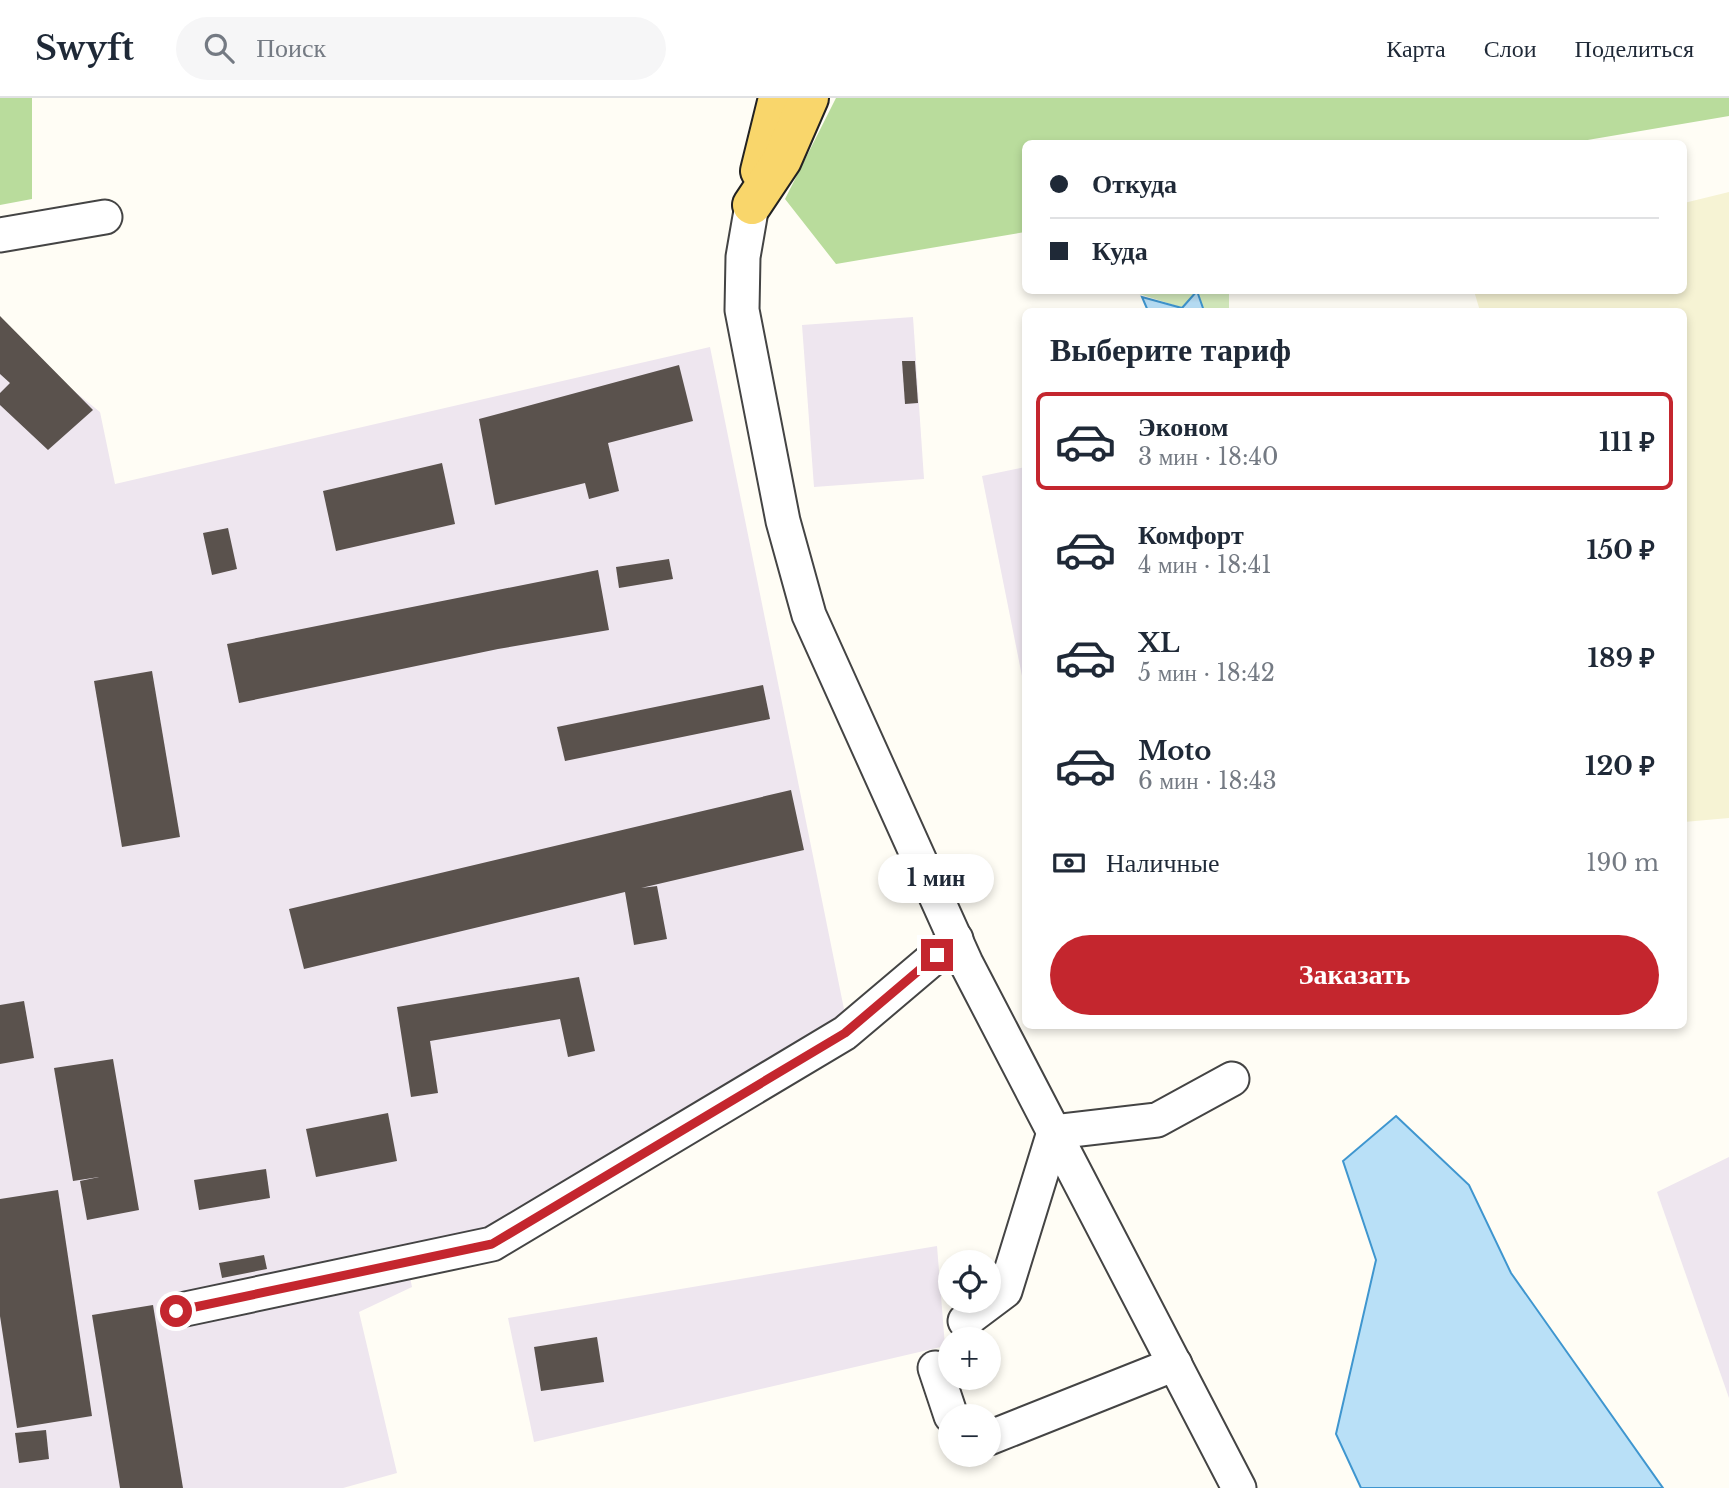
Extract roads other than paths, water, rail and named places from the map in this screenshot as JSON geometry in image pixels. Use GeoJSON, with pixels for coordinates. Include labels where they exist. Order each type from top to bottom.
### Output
{"type":"FeatureCollection","features":[{"type":"Feature","properties":{"kind":"main road"},"geometry":{"type":"LineString","coordinates":[[752,205],[778,98]]}},
{"type":"Feature","properties":{"kind":"main road"},"geometry":{"type":"LineString","coordinates":[[752,205],[782,160],[809,98]]}},
{"type":"Feature","properties":{"kind":"street"},"geometry":{"type":"LineString","coordinates":[[752,205],[743,257],[742,310],[783,521],[809,615],[956,939],[1238,1488]]}},
{"type":"Feature","properties":{"kind":"street"},"geometry":{"type":"LineString","coordinates":[[0,235],[105,217]]}},
{"type":"Feature","properties":{"kind":"street"},"geometry":{"type":"LineString","coordinates":[[176,1311],[492,1244],[845,1033],[956,939]]}},
{"type":"Feature","properties":{"kind":"street"},"geometry":{"type":"LineString","coordinates":[[1054,1132],[1157,1120],[1233,1079]]}},
{"type":"Feature","properties":{"kind":"street"},"geometry":{"type":"LineString","coordinates":[[965,1321],[1005,1291],[1054,1132]]}},
{"type":"Feature","properties":{"kind":"street"},"geometry":{"type":"LineString","coordinates":[[1001,1433],[1175,1364]]}},
{"type":"Feature","properties":{"kind":"street"},"geometry":{"type":"LineString","coordinates":[[935,1367],[947,1404]]}},
{"type":"Feature","properties":{"kind":"water"},"geometry":{"type":"Polygon","coordinates":[[[1194,294],[1198,294],[1203,308],[1182,308],[1194,294]]]}},
{"type":"Feature","properties":{"kind":"water"},"geometry":{"type":"Polygon","coordinates":[[[1142,297],[1182,308],[1147,308],[1142,297]]]}},
{"type":"Feature","properties":{"kind":"water"},"geometry":{"type":"Polygon","coordinates":[[[1396,1116],[1469,1185],[1511,1273],[1663,1488],[1361,1488],[1336,1434],[1376,1260],[1343,1161],[1396,1116]]]}}]}
